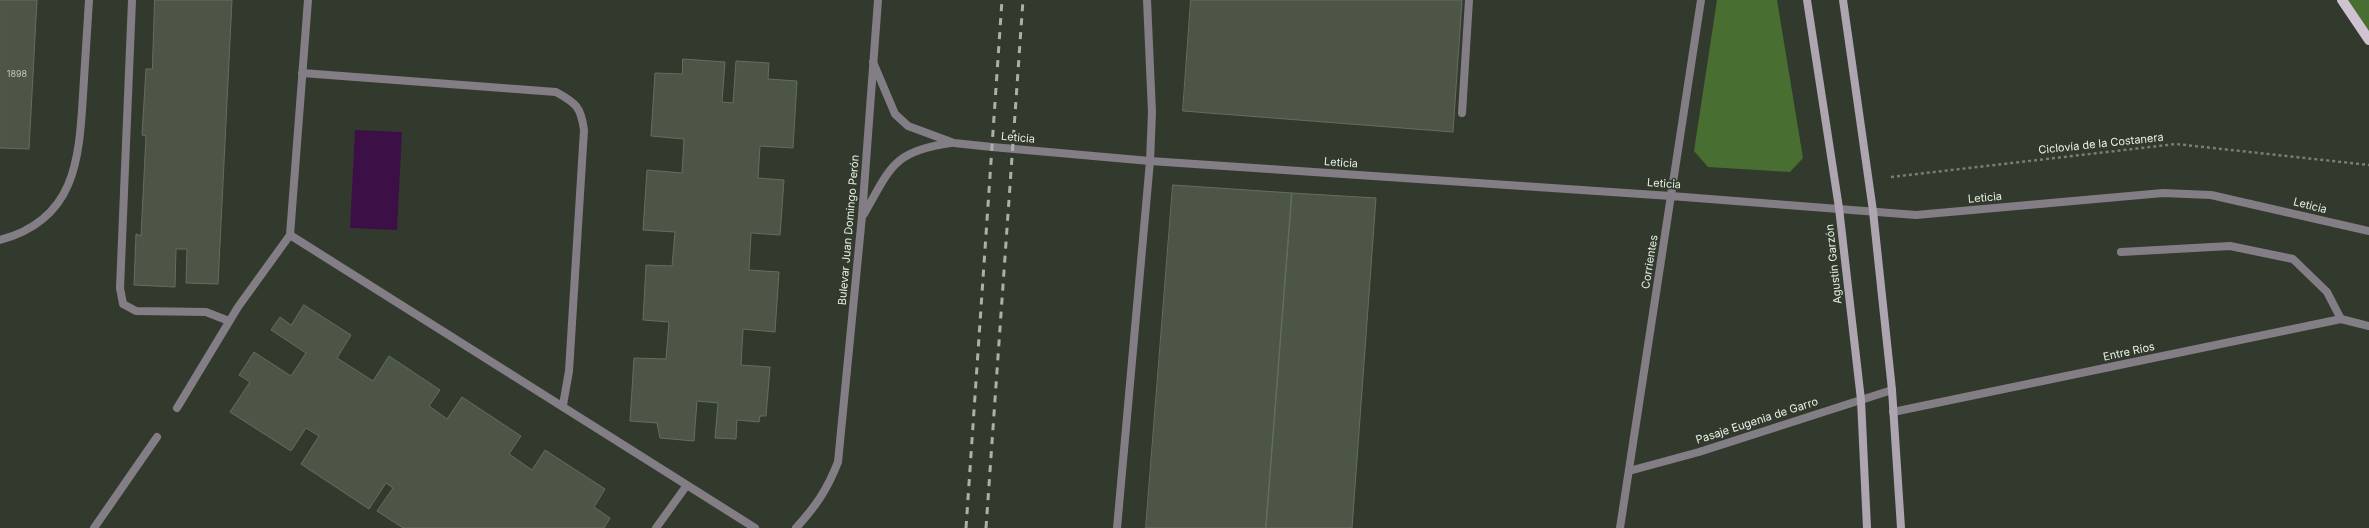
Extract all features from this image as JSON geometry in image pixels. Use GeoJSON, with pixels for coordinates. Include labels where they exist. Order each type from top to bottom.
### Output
{"type":"FeatureCollection","features":[{"type":"Feature","properties":{"kind":"main road","name":"Agustín Garzón"},"geometry":{"type":"LineString","coordinates":[[1808,0],[1839,208],[1860,400],[1867,528]]}},
{"type":"Feature","properties":{"kind":"main road"},"geometry":{"type":"LineString","coordinates":[[1843,0],[1873,211],[1894,412],[1901,528]]}},
{"type":"Feature","properties":{"kind":"main road"},"geometry":{"type":"LineString","coordinates":[[2342,0],[2369,40]]}},
{"type":"Feature","properties":{"kind":"street"},"geometry":{"type":"LineString","coordinates":[[0,240],[25,232],[50,213],[71,182],[80,148],[89,0]]}},
{"type":"Feature","properties":{"kind":"street"},"geometry":{"type":"LineString","coordinates":[[132,0],[120,288],[123,304],[136,311],[206,312],[229,321]]}},
{"type":"Feature","properties":{"kind":"street"},"geometry":{"type":"LineString","coordinates":[[177,408],[229,321],[290,235],[308,0]]}},
{"type":"Feature","properties":{"kind":"street","name":"Bulevar Juan Domingo Perón"},"geometry":{"type":"LineString","coordinates":[[796,528],[818,504],[838,462],[862,216],[878,0]]}},
{"type":"Feature","properties":{"kind":"street"},"geometry":{"type":"LineString","coordinates":[[1117,528],[1150,161],[1152,112],[1147,0]]}},
{"type":"Feature","properties":{"kind":"street"},"geometry":{"type":"LineString","coordinates":[[1462,113],[1469,0]]}},
{"type":"Feature","properties":{"kind":"street","name":"Corrientes"},"geometry":{"type":"LineString","coordinates":[[1620,528],[1700,0]]}},
{"type":"Feature","properties":{"kind":"street","name":"Leticia"},"geometry":{"type":"LineString","coordinates":[[873,62],[895,114],[908,126],[954,142],[1150,161],[1671,196],[1916,215],[2162,194],[2211,195],[2369,231]]}},
{"type":"Feature","properties":{"kind":"street"},"geometry":{"type":"LineString","coordinates":[[302,73],[556,92],[572,101],[582,113],[584,130],[569,371],[563,405]]}},
{"type":"Feature","properties":{"kind":"street","name":"Leticia"},"geometry":{"type":"LineString","coordinates":[[862,216],[889,170],[903,156],[924,147],[954,142]]}},
{"type":"Feature","properties":{"kind":"street"},"geometry":{"type":"LineString","coordinates":[[290,235],[563,405],[755,528]]}},
{"type":"Feature","properties":{"kind":"street"},"geometry":{"type":"LineString","coordinates":[[2121,252],[2230,246],[2293,259],[2327,292],[2341,319]]}},
{"type":"Feature","properties":{"kind":"street","name":"Entre Ríos"},"geometry":{"type":"LineString","coordinates":[[1894,412],[2341,319],[2369,326]]}},
{"type":"Feature","properties":{"kind":"street","name":"Pasaje Eugenia de Garro"},"geometry":{"type":"LineString","coordinates":[[1629,471],[1699,452],[1892,390]]}},
{"type":"Feature","properties":{"kind":"street"},"geometry":{"type":"LineString","coordinates":[[94,528],[157,437]]}},
{"type":"Feature","properties":{"kind":"street"},"geometry":{"type":"LineString","coordinates":[[656,528],[687,485]]}},
{"type":"Feature","properties":{"kind":"path","name":"Ciclovía de la Costanera"},"geometry":{"type":"LineString","coordinates":[[1869,180],[2176,144],[2369,165]]}},
{"type":"Feature","properties":{"kind":"green space"},"geometry":{"type":"Polygon","coordinates":[[[1717,0],[1777,0],[1803,158],[1790,172],[1708,167],[1694,151],[1717,0]]]}},
{"type":"Feature","properties":{"kind":"green space"},"geometry":{"type":"Polygon","coordinates":[[[2342,0],[2369,0],[2369,40],[2342,0]]]}},
{"type":"Feature","properties":{"kind":"shaded area"},"geometry":{"type":"Polygon","coordinates":[[[355,130],[402,132],[397,230],[350,228],[355,130]]]}},
{"type":"Feature","properties":{"kind":"building"},"geometry":{"type":"Polygon","coordinates":[[[0,0],[37,0],[29,149],[0,148],[0,0]]]}},
{"type":"Feature","properties":{"kind":"building"},"geometry":{"type":"Polygon","coordinates":[[[155,0],[232,0],[218,284],[186,283],[187,249],[176,249],[175,287],[134,285],[136,234],[141,236],[146,136],[142,135],[146,69],[152,69],[155,0]]]}},
{"type":"Feature","properties":{"kind":"building"},"geometry":{"type":"Polygon","coordinates":[[[1191,0],[1462,0],[1453,132],[1183,111],[1191,0]]]}},
{"type":"Feature","properties":{"kind":"building"},"geometry":{"type":"Polygon","coordinates":[[[683,59],[725,62],[722,102],[733,103],[736,61],[769,63],[768,79],[797,81],[793,148],[760,146],[758,178],[784,180],[780,235],[751,233],[749,270],[779,272],[775,332],[743,329],[741,365],[770,367],[766,416],[760,416],[759,422],[737,420],[736,439],[715,438],[718,403],[697,401],[694,441],[660,438],[657,423],[630,421],[634,358],[666,359],[669,322],[643,320],[646,265],[672,266],[675,232],[643,230],[647,170],[682,173],[684,139],[651,136],[655,73],[682,74],[683,59]]]}},
{"type":"Feature","properties":{"kind":"building"},"geometry":{"type":"Polygon","coordinates":[[[1173,185],[1292,193],[1266,528],[1146,528],[1173,185]]]}},
{"type":"Feature","properties":{"kind":"building"},"geometry":{"type":"Polygon","coordinates":[[[1292,193],[1376,198],[1352,528],[1266,528],[1292,193]]]}},
{"type":"Feature","properties":{"kind":"building"},"geometry":{"type":"Polygon","coordinates":[[[304,305],[351,335],[337,358],[373,381],[389,356],[440,390],[429,406],[447,419],[462,397],[521,436],[509,454],[532,470],[545,450],[605,489],[594,507],[610,518],[604,528],[403,528],[377,511],[393,488],[386,483],[369,509],[301,464],[319,436],[306,428],[291,451],[230,412],[250,382],[239,375],[254,352],[291,376],[306,353],[271,330],[280,317],[291,325],[304,305]]]}},
{"type":"Feature","properties":{"kind":"railway"},"geometry":{"type":"LineString","coordinates":[[966,528],[1002,0]]}},
{"type":"Feature","properties":{"kind":"railway"},"geometry":{"type":"LineString","coordinates":[[986,528],[1023,0]]}}]}
